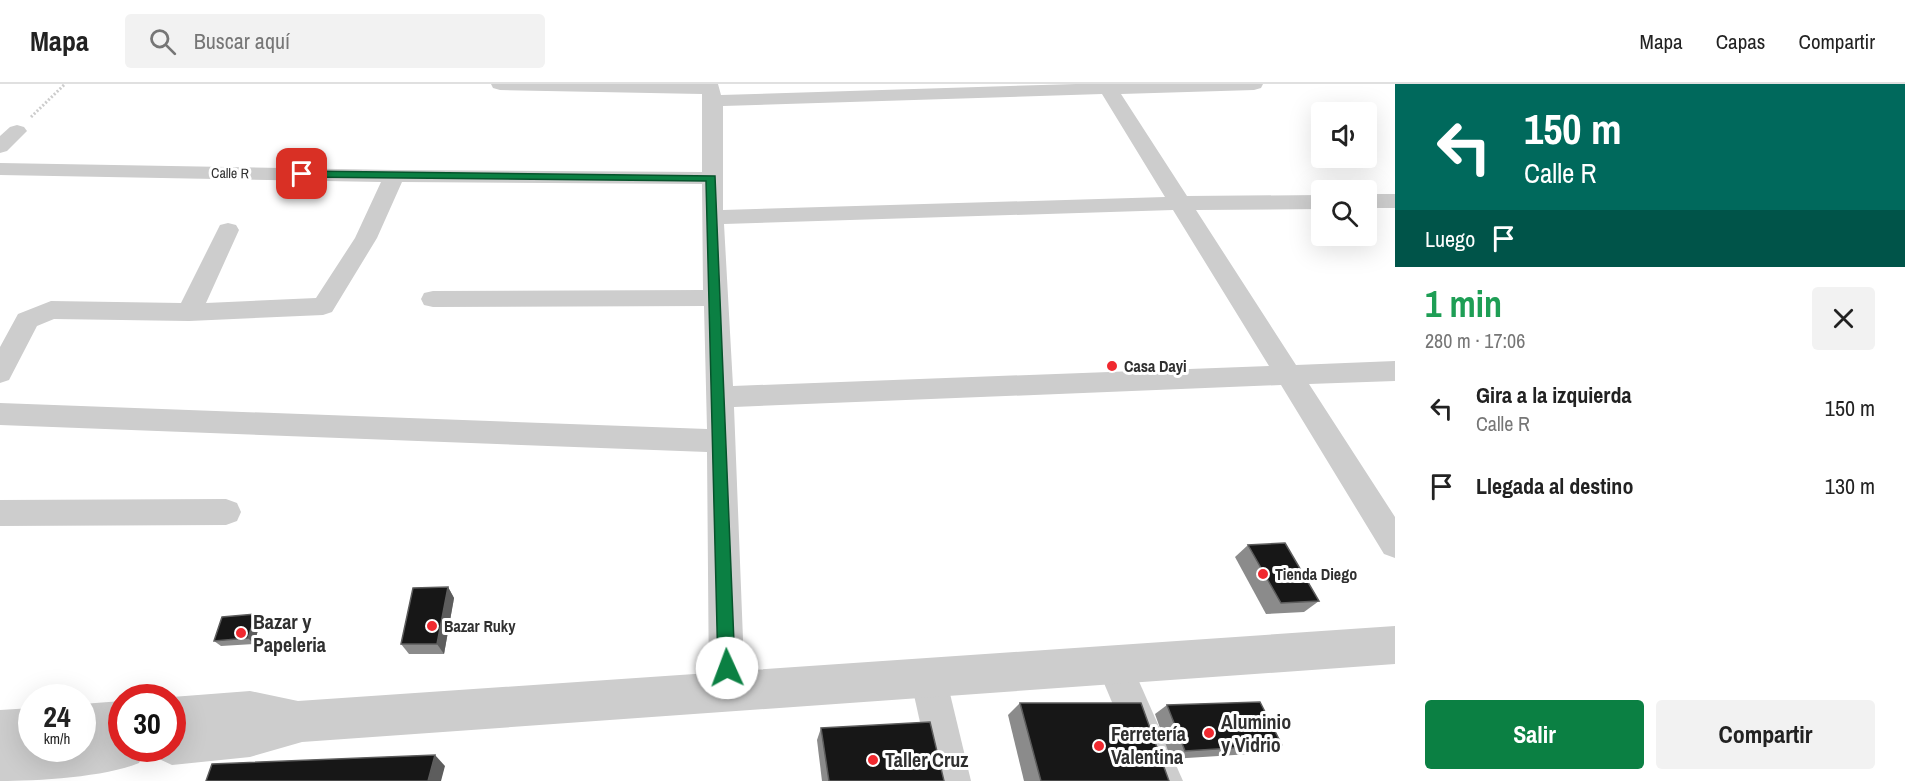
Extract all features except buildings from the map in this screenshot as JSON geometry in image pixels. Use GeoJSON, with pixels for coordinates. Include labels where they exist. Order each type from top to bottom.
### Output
{"type":"FeatureCollection","features":[{"type":"Feature","properties":{"kind":"street"},"geometry":{"type":"LineString","coordinates":[[501,84],[710,91],[1254,84]]}},
{"type":"Feature","properties":{"kind":"street"},"geometry":{"type":"LineString","coordinates":[[1107,86],[1395,544]]}},
{"type":"Feature","properties":{"kind":"street"},"geometry":{"type":"LineString","coordinates":[[710,91],[727,691]]}},
{"type":"Feature","properties":{"kind":"street"},"geometry":{"type":"LineString","coordinates":[[0,147],[8,130]]}},
{"type":"Feature","properties":{"kind":"street","name":"Calle R"},"geometry":{"type":"LineString","coordinates":[[0,169],[394,176],[711,178]]}},
{"type":"Feature","properties":{"kind":"street"},"geometry":{"type":"LineString","coordinates":[[0,373],[27,320],[51,310],[189,312],[323,306],[366,238],[394,176]]}},
{"type":"Feature","properties":{"kind":"street"},"geometry":{"type":"LineString","coordinates":[[1377,201],[1395,201]]}},
{"type":"Feature","properties":{"kind":"street"},"geometry":{"type":"LineString","coordinates":[[712,217],[1181,203],[1311,202]]}},
{"type":"Feature","properties":{"kind":"street"},"geometry":{"type":"LineString","coordinates":[[189,312],[228,230]]}},
{"type":"Feature","properties":{"kind":"street"},"geometry":{"type":"LineString","coordinates":[[433,299],[715,298]]}},
{"type":"Feature","properties":{"kind":"street"},"geometry":{"type":"LineString","coordinates":[[720,397],[1395,370]]}},
{"type":"Feature","properties":{"kind":"street"},"geometry":{"type":"LineString","coordinates":[[0,414],[721,441]]}},
{"type":"Feature","properties":{"kind":"street"},"geometry":{"type":"LineString","coordinates":[[0,513],[226,512]]}},
{"type":"Feature","properties":{"kind":"street"},"geometry":{"type":"LineString","coordinates":[[186,742],[250,735],[302,721],[1395,645]]}},
{"type":"Feature","properties":{"kind":"street"},"geometry":{"type":"LineString","coordinates":[[1114,664],[1164,781]]}},
{"type":"Feature","properties":{"kind":"street"},"geometry":{"type":"LineString","coordinates":[[928,677],[952,781]]}},
{"type":"Feature","properties":{"kind":"street"},"geometry":{"type":"LineString","coordinates":[[186,717],[250,712],[302,721]]}},
{"type":"Feature","properties":{"kind":"street"},"geometry":{"type":"LineString","coordinates":[[0,731],[18,730]]}},
{"type":"Feature","properties":{"kind":"street"},"geometry":{"type":"LineString","coordinates":[[0,762],[108,750]]}},
{"type":"Feature","properties":{"kind":"path"},"geometry":{"type":"LineString","coordinates":[[8,130],[65,84]]}},
{"type":"Feature","properties":{"kind":"place","name":"Casa Dayi"},"geometry":{"type":"Point","coordinates":[1112,366]}},
{"type":"Feature","properties":{"kind":"place","name":"Tienda Diego"},"geometry":{"type":"Point","coordinates":[1263,574]}},
{"type":"Feature","properties":{"kind":"place","name":"Bazar Ruky"},"geometry":{"type":"Point","coordinates":[432,626]}},
{"type":"Feature","properties":{"kind":"place","name":"Bazar y Papeleria"},"geometry":{"type":"Point","coordinates":[241,633]}},
{"type":"Feature","properties":{"kind":"place","name":"Aluminio y Vidrio"},"geometry":{"type":"Point","coordinates":[1209,733]}},
{"type":"Feature","properties":{"kind":"place","name":"Ferretería Valentina"},"geometry":{"type":"Point","coordinates":[1099,746]}},
{"type":"Feature","properties":{"kind":"place","name":"Taller Cruz"},"geometry":{"type":"Point","coordinates":[873,760]}},
{"type":"Feature","properties":{"kind":"route"},"geometry":{"type":"LineString","coordinates":[[302,174],[711,178],[727,668]]}}]}
